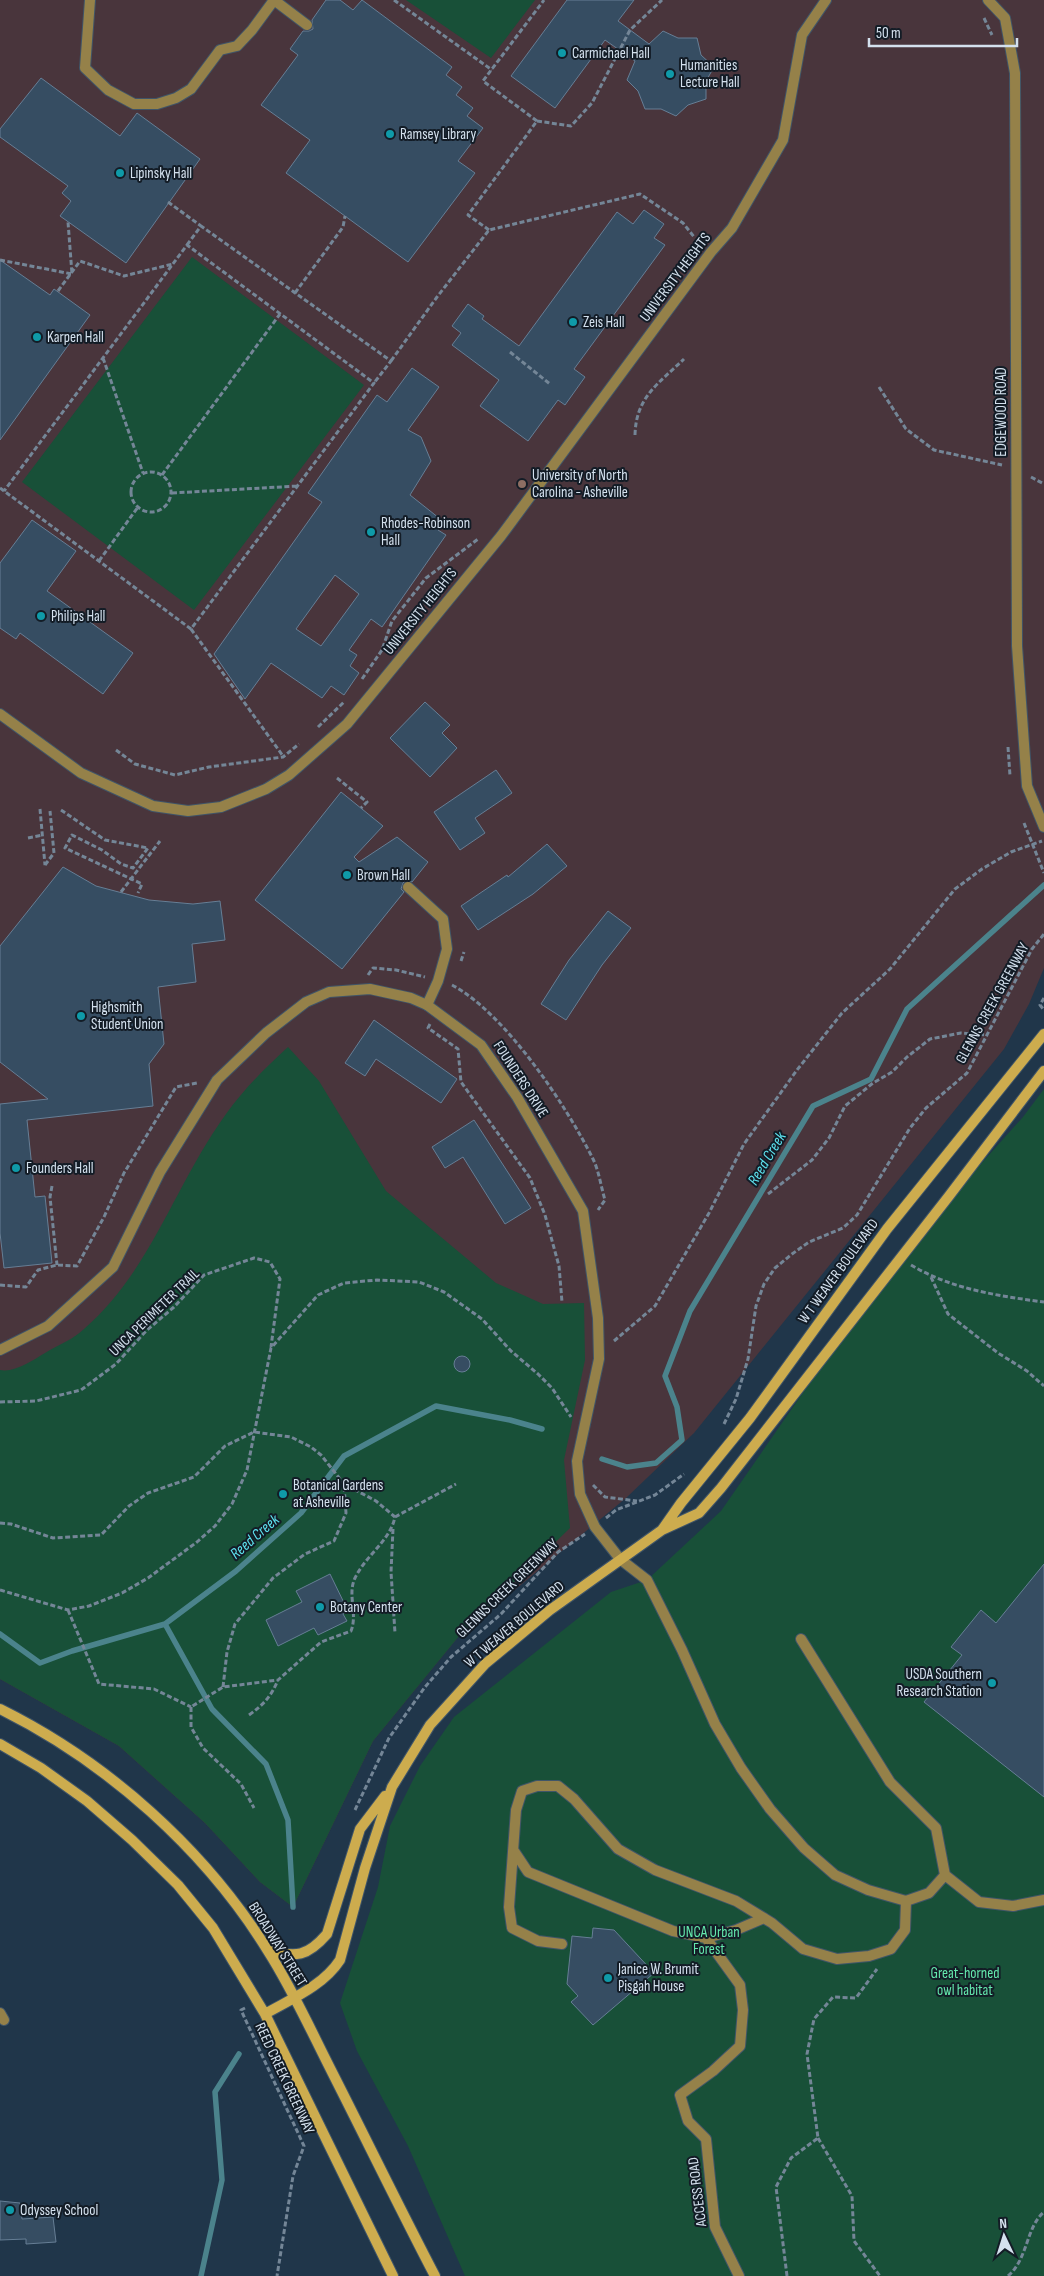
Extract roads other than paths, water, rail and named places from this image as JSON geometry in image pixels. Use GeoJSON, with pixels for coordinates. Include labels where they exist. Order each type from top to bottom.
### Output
{"type":"FeatureCollection","features":[{"type":"Feature","properties":{"kind":"main road","name":"W T WEAVER BOULEVARD"},"geometry":{"type":"LineString","coordinates":[[662,1530],[681,1503],[750,1418],[887,1229],[1044,1034]]}},
{"type":"Feature","properties":{"kind":"main road","name":"W T WEAVER BOULEVARD"},"geometry":{"type":"LineString","coordinates":[[268,1951],[301,1955],[318,1946],[328,1934],[360,1829],[392,1787],[430,1725],[485,1664],[550,1610],[662,1530],[699,1513],[721,1488],[1044,1071]]}},
{"type":"Feature","properties":{"kind":"main road","name":"BROADWAY STREET"},"geometry":{"type":"LineString","coordinates":[[0,1708],[22,1719],[82,1757],[161,1822],[221,1887],[268,1951],[294,1997],[435,2276]]}},
{"type":"Feature","properties":{"kind":"main road"},"geometry":{"type":"LineString","coordinates":[[0,1744],[41,1768],[87,1801],[132,1840],[178,1885],[213,1928],[264,2014],[393,2276]]}},
{"type":"Feature","properties":{"kind":"main road","name":"W T WEAVER BOULEVARD"},"geometry":{"type":"LineString","coordinates":[[264,2014],[333,1971],[340,1960],[365,1868],[392,1787]]}},
{"type":"Feature","properties":{"kind":"street"},"geometry":{"type":"LineString","coordinates":[[90,0],[85,68],[108,90],[134,104],[158,104],[176,98],[191,90],[220,50],[237,46],[252,30],[274,0],[307,25]]}},
{"type":"Feature","properties":{"kind":"street","name":"UNIVERSITY HEIGHTS"},"geometry":{"type":"LineString","coordinates":[[0,714],[81,773],[153,806],[188,811],[221,807],[266,789],[289,775],[347,724],[501,536],[711,252],[732,228],[783,140],[802,35],[826,0]]}},
{"type":"Feature","properties":{"kind":"street","name":"EDGEWOOD ROAD"},"geometry":{"type":"LineString","coordinates":[[988,0],[1005,18],[1015,73],[1017,646],[1027,786],[1044,827]]}},
{"type":"Feature","properties":{"kind":"street"},"geometry":{"type":"LineString","coordinates":[[408,887],[443,919],[447,949],[438,981],[427,1005]]}},
{"type":"Feature","properties":{"kind":"street","name":"FOUNDERS DRIVE"},"geometry":{"type":"LineString","coordinates":[[0,1350],[48,1326],[113,1267],[160,1172],[217,1080],[266,1033],[306,1002],[329,992],[370,989],[411,998],[427,1005],[481,1045],[517,1097],[583,1211],[598,1318],[600,1360],[577,1461],[580,1494],[595,1527],[620,1559],[647,1580],[682,1650],[715,1724],[741,1768],[770,1810],[804,1848],[834,1875],[868,1890],[906,1901]]}},
{"type":"Feature","properties":{"kind":"street"},"geometry":{"type":"LineString","coordinates":[[801,1639],[890,1782],[936,1828],[945,1874],[979,1902],[1013,1906],[1044,1900]]}},
{"type":"Feature","properties":{"kind":"street"},"geometry":{"type":"LineString","coordinates":[[562,1944],[538,1941],[512,1928],[509,1907],[516,1810],[522,1791],[537,1786],[558,1786],[574,1799],[618,1849],[655,1870],[736,1901],[764,1918],[803,1949],[837,1959],[868,1956],[891,1949],[905,1930],[906,1901],[929,1893],[945,1874]]}},
{"type":"Feature","properties":{"kind":"street"},"geometry":{"type":"LineString","coordinates":[[514,1851],[528,1872],[673,1931],[706,1938],[736,1930],[764,1918]]}},
{"type":"Feature","properties":{"kind":"street","name":"ACCESS ROAD"},"geometry":{"type":"LineString","coordinates":[[706,1938],[740,1986],[743,2010],[740,2046],[713,2071],[680,2095],[688,2120],[706,2138],[715,2227],[739,2276]]}},
{"type":"Feature","properties":{"kind":"waterway","name":"Reed Creek"},"geometry":{"type":"LineString","coordinates":[[602,1459],[627,1467],[656,1463],[682,1440],[677,1407],[665,1376],[690,1311],[813,1106],[871,1079],[907,1009],[1044,885]]}},
{"type":"Feature","properties":{"kind":"waterway","name":"Reed Creek"},"geometry":{"type":"LineString","coordinates":[[0,1634],[40,1663],[72,1651],[165,1624],[236,1571],[301,1513],[344,1456],[436,1406],[510,1420],[542,1429]]}},
{"type":"Feature","properties":{"kind":"waterway"},"geometry":{"type":"LineString","coordinates":[[165,1624],[212,1709],[266,1764],[288,1820],[293,1907]]}},
{"type":"Feature","properties":{"kind":"waterway"},"geometry":{"type":"LineString","coordinates":[[201,2276],[222,2180],[215,2092],[239,2054]]}},
{"type":"Feature","properties":{"kind":"place","name":"Carmichael Hall"},"geometry":{"type":"Point","coordinates":[562,53]}},
{"type":"Feature","properties":{"kind":"place","name":"Humanities Lecture Hall"},"geometry":{"type":"Point","coordinates":[670,74]}},
{"type":"Feature","properties":{"kind":"place","name":"Ramsey Library"},"geometry":{"type":"Point","coordinates":[390,134]}},
{"type":"Feature","properties":{"kind":"place","name":"Lipinsky Hall"},"geometry":{"type":"Point","coordinates":[120,173]}},
{"type":"Feature","properties":{"kind":"place","name":"Zeis Hall"},"geometry":{"type":"Point","coordinates":[573,322]}},
{"type":"Feature","properties":{"kind":"place","name":"Karpen Hall"},"geometry":{"type":"Point","coordinates":[37,337]}},
{"type":"Feature","properties":{"kind":"place","name":"University of North Carolina - Asheville"},"geometry":{"type":"Point","coordinates":[522,484]}},
{"type":"Feature","properties":{"kind":"place","name":"Rhodes-Robinson Hall"},"geometry":{"type":"Point","coordinates":[371,532]}},
{"type":"Feature","properties":{"kind":"place","name":"Philips Hall"},"geometry":{"type":"Point","coordinates":[41,616]}},
{"type":"Feature","properties":{"kind":"place","name":"Brown Hall"},"geometry":{"type":"Point","coordinates":[347,875]}},
{"type":"Feature","properties":{"kind":"place","name":"Highsmith Student Union"},"geometry":{"type":"Point","coordinates":[81,1016]}},
{"type":"Feature","properties":{"kind":"place","name":"Founders Hall"},"geometry":{"type":"Point","coordinates":[16,1168]}},
{"type":"Feature","properties":{"kind":"place","name":"Botanical Gardens at Asheville"},"geometry":{"type":"Point","coordinates":[283,1494]}},
{"type":"Feature","properties":{"kind":"place","name":"Botany Center"},"geometry":{"type":"Point","coordinates":[320,1607]}},
{"type":"Feature","properties":{"kind":"place","name":"USDA Southern Research Station"},"geometry":{"type":"Point","coordinates":[992,1683]}},
{"type":"Feature","properties":{"kind":"place","name":"Janice W. Brumit Pisgah House"},"geometry":{"type":"Point","coordinates":[608,1978]}},
{"type":"Feature","properties":{"kind":"place","name":"Odyssey School"},"geometry":{"type":"Point","coordinates":[10,2210]}},
{"type":"Feature","properties":{"kind":"park label","name":"UNCA Urban Forest"},"geometry":{"type":"Point","coordinates":[709,1940]}},
{"type":"Feature","properties":{"kind":"park label","name":"Great-horned owl habitat"},"geometry":{"type":"Point","coordinates":[965,1982]}}]}
